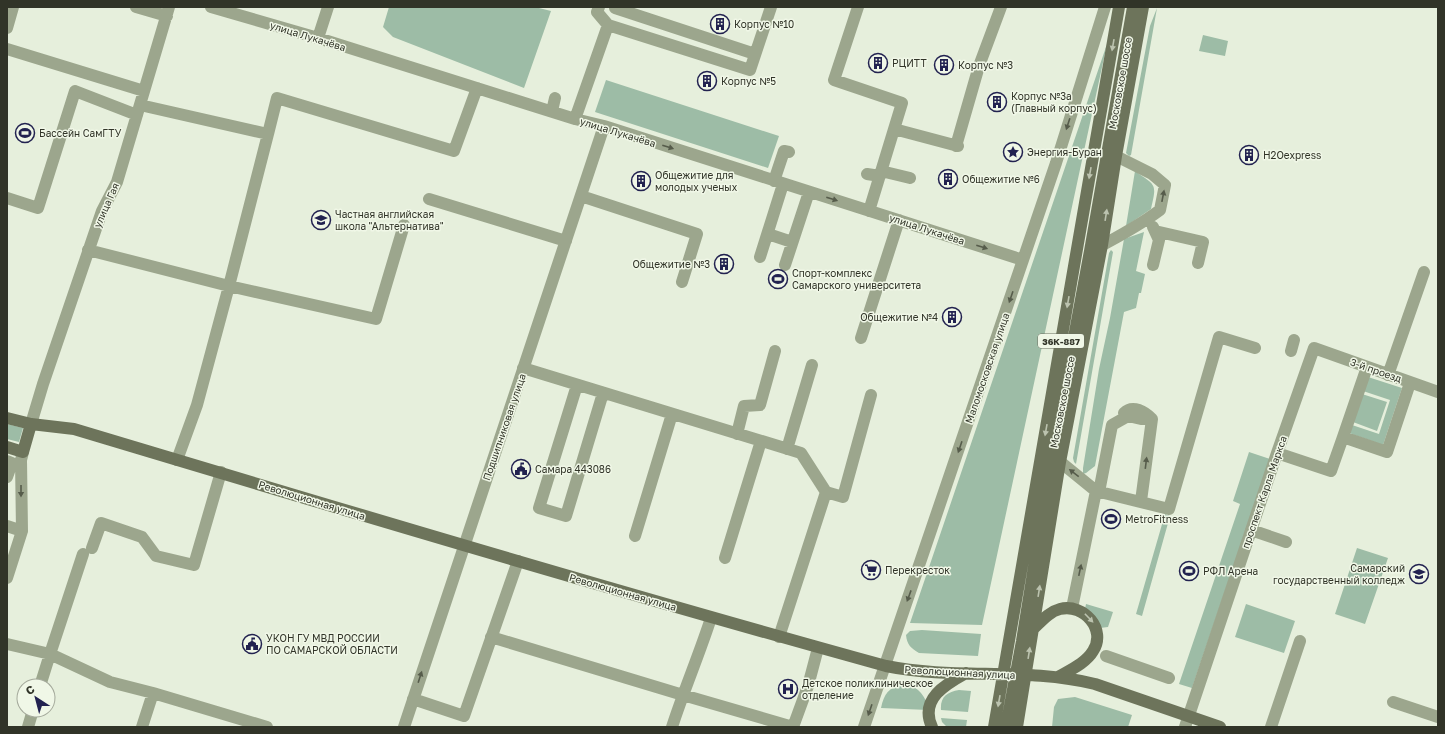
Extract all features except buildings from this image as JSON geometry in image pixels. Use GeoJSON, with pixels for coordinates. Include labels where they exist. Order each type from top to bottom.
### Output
{"type":"FeatureCollection","features":[{"type":"Feature","properties":{"kind":"main road","name":"Московское шоссе"},"geometry":{"type":"LineString","coordinates":[[996,726],[1003,674],[1120,7]]}},
{"type":"Feature","properties":{"kind":"main road","name":"Московское шоссе"},"geometry":{"type":"LineString","coordinates":[[996,726],[1008,711],[1021,675],[1033,630],[1056,459],[1102,245],[1112,154],[1133,7]]}},
{"type":"Feature","properties":{"kind":"main road","name":"Московское шоссе"},"geometry":{"type":"LineString","coordinates":[[1017,727],[1022,641],[1056,459],[1090,251],[1143,7]]}},
{"type":"Feature","properties":{"kind":"main road","name":"Революционная улица"},"geometry":{"type":"LineString","coordinates":[[7,418],[31,424],[74,428],[464,546],[711,618],[886,666],[906,670],[966,674],[1003,674],[1058,677],[1095,684],[1187,721],[1220,727]]}},
{"type":"Feature","properties":{"kind":"main road"},"geometry":{"type":"LineString","coordinates":[[7,447],[23,452],[31,424]]}},
{"type":"Feature","properties":{"kind":"main road"},"geometry":{"type":"LineString","coordinates":[[1022,641],[1053,612],[1059,609],[1072,608],[1084,613],[1093,622],[1097,632],[1097,642],[1093,651],[1086,658],[1075,667],[1058,677]]}},
{"type":"Feature","properties":{"kind":"main road"},"geometry":{"type":"LineString","coordinates":[[932,727],[928,720],[928,714],[934,696],[949,682],[966,674]]}},
{"type":"Feature","properties":{"kind":"street"},"geometry":{"type":"LineString","coordinates":[[7,28],[13,7]]}},
{"type":"Feature","properties":{"kind":"street"},"geometry":{"type":"LineString","coordinates":[[136,7],[168,12]]}},
{"type":"Feature","properties":{"kind":"street","name":"улица Лукачёва"},"geometry":{"type":"LineString","coordinates":[[211,7],[318,38],[604,126],[1023,260]]}},
{"type":"Feature","properties":{"kind":"street"},"geometry":{"type":"LineString","coordinates":[[318,38],[328,7]]}},
{"type":"Feature","properties":{"kind":"street"},"geometry":{"type":"LineString","coordinates":[[599,7],[597,12],[608,25],[750,70],[771,7]]}},
{"type":"Feature","properties":{"kind":"street"},"geometry":{"type":"LineString","coordinates":[[858,7],[834,80],[902,102],[869,211]]}},
{"type":"Feature","properties":{"kind":"street"},"geometry":{"type":"LineString","coordinates":[[894,129],[957,146],[979,66],[1001,7]]}},
{"type":"Feature","properties":{"kind":"street","name":"Маломосковская улица"},"geometry":{"type":"LineString","coordinates":[[864,727],[886,666],[1058,156],[1105,7]]}},
{"type":"Feature","properties":{"kind":"street"},"geometry":{"type":"LineString","coordinates":[[615,8],[755,54]]}},
{"type":"Feature","properties":{"kind":"street","name":"улица Гая"},"geometry":{"type":"LineString","coordinates":[[31,424],[88,250],[102,211],[117,182],[168,12]]}},
{"type":"Feature","properties":{"kind":"street"},"geometry":{"type":"LineString","coordinates":[[575,118],[608,25]]}},
{"type":"Feature","properties":{"kind":"street"},"geometry":{"type":"LineString","coordinates":[[7,49],[144,91]]}},
{"type":"Feature","properties":{"kind":"street"},"geometry":{"type":"LineString","coordinates":[[177,460],[196,405],[229,286],[277,98],[454,151],[477,88]]}},
{"type":"Feature","properties":{"kind":"street"},"geometry":{"type":"LineString","coordinates":[[7,198],[38,208],[75,91],[139,110],[268,134]]}},
{"type":"Feature","properties":{"kind":"street"},"geometry":{"type":"LineString","coordinates":[[552,111],[555,98]]}},
{"type":"Feature","properties":{"kind":"street","name":"Подшипниковая улица"},"geometry":{"type":"LineString","coordinates":[[404,727],[604,126]]}},
{"type":"Feature","properties":{"kind":"street"},"geometry":{"type":"LineString","coordinates":[[760,257],[768,234],[784,151],[789,152]]}},
{"type":"Feature","properties":{"kind":"street"},"geometry":{"type":"LineString","coordinates":[[1090,251],[1122,235],[1149,219],[1160,210],[1165,185],[1152,174],[1112,154]]}},
{"type":"Feature","properties":{"kind":"street"},"geometry":{"type":"LineString","coordinates":[[867,174],[880,174],[910,178]]}},
{"type":"Feature","properties":{"kind":"street"},"geometry":{"type":"LineString","coordinates":[[785,265],[808,192]]}},
{"type":"Feature","properties":{"kind":"street"},"geometry":{"type":"LineString","coordinates":[[581,196],[697,234],[682,282]]}},
{"type":"Feature","properties":{"kind":"street"},"geometry":{"type":"LineString","coordinates":[[429,199],[566,241]]}},
{"type":"Feature","properties":{"kind":"street"},"geometry":{"type":"LineString","coordinates":[[1149,219],[1159,240],[1153,265]]}},
{"type":"Feature","properties":{"kind":"street"},"geometry":{"type":"LineString","coordinates":[[861,338],[899,220]]}},
{"type":"Feature","properties":{"kind":"street"},"geometry":{"type":"LineString","coordinates":[[88,250],[229,286],[376,319],[404,225]]}},
{"type":"Feature","properties":{"kind":"street"},"geometry":{"type":"LineString","coordinates":[[1155,231],[1203,242],[1198,263]]}},
{"type":"Feature","properties":{"kind":"street"},"geometry":{"type":"LineString","coordinates":[[768,234],[792,242]]}},
{"type":"Feature","properties":{"kind":"street"},"geometry":{"type":"LineString","coordinates":[[1388,375],[1424,272]]}},
{"type":"Feature","properties":{"kind":"street"},"geometry":{"type":"LineString","coordinates":[[1056,459],[1097,491],[1169,509],[1219,337],[1255,348]]}},
{"type":"Feature","properties":{"kind":"street","name":"3-й проезд"},"geometry":{"type":"LineString","coordinates":[[1314,348],[1438,392]]}},
{"type":"Feature","properties":{"kind":"street","name":"проспект Карла Маркса"},"geometry":{"type":"LineString","coordinates":[[1187,721],[1314,348]]}},
{"type":"Feature","properties":{"kind":"street"},"geometry":{"type":"LineString","coordinates":[[737,434],[744,406],[760,405],[775,351]]}},
{"type":"Feature","properties":{"kind":"street"},"geometry":{"type":"LineString","coordinates":[[787,449],[812,365]]}},
{"type":"Feature","properties":{"kind":"street"},"geometry":{"type":"LineString","coordinates":[[523,368],[801,453],[826,492],[843,496],[871,395]]}},
{"type":"Feature","properties":{"kind":"street"},"geometry":{"type":"LineString","coordinates":[[1277,453],[1331,471],[1367,368]]}},
{"type":"Feature","properties":{"kind":"street"},"geometry":{"type":"LineString","coordinates":[[1343,437],[1387,452],[1410,382]]}},
{"type":"Feature","properties":{"kind":"street"},"geometry":{"type":"LineString","coordinates":[[577,385],[539,508],[566,516],[604,393]]}},
{"type":"Feature","properties":{"kind":"street"},"geometry":{"type":"LineString","coordinates":[[635,536],[672,414]]}},
{"type":"Feature","properties":{"kind":"street"},"geometry":{"type":"LineString","coordinates":[[1072,608],[1112,425],[1128,416],[1141,419],[1152,419],[1141,501]]}},
{"type":"Feature","properties":{"kind":"street"},"geometry":{"type":"LineString","coordinates":[[725,558],[761,441]]}},
{"type":"Feature","properties":{"kind":"street"},"geometry":{"type":"LineString","coordinates":[[7,578],[22,531],[21,460],[23,452]]}},
{"type":"Feature","properties":{"kind":"street"},"geometry":{"type":"LineString","coordinates":[[7,462],[12,463],[7,478]]}},
{"type":"Feature","properties":{"kind":"street"},"geometry":{"type":"LineString","coordinates":[[42,678],[87,551],[101,522],[142,537],[156,556],[194,565],[221,472]]}},
{"type":"Feature","properties":{"kind":"street"},"geometry":{"type":"LineString","coordinates":[[780,637],[826,492]]}},
{"type":"Feature","properties":{"kind":"street"},"geometry":{"type":"LineString","coordinates":[[7,526],[22,531]]}},
{"type":"Feature","properties":{"kind":"street"},"geometry":{"type":"LineString","coordinates":[[1252,530],[1286,542]]}},
{"type":"Feature","properties":{"kind":"street"},"geometry":{"type":"LineString","coordinates":[[413,699],[464,716],[518,561]]}},
{"type":"Feature","properties":{"kind":"street"},"geometry":{"type":"LineString","coordinates":[[672,727],[711,618]]}},
{"type":"Feature","properties":{"kind":"street"},"geometry":{"type":"LineString","coordinates":[[491,637],[793,727],[818,648]]}},
{"type":"Feature","properties":{"kind":"street"},"geometry":{"type":"LineString","coordinates":[[1271,727],[1300,641]]}},
{"type":"Feature","properties":{"kind":"street"},"geometry":{"type":"LineString","coordinates":[[7,644],[50,654],[110,682],[153,693],[242,723],[267,727]]}},
{"type":"Feature","properties":{"kind":"street"},"geometry":{"type":"LineString","coordinates":[[1106,656],[1169,678]]}},
{"type":"Feature","properties":{"kind":"street"},"geometry":{"type":"LineString","coordinates":[[142,727],[153,693]]}},
{"type":"Feature","properties":{"kind":"street"},"geometry":{"type":"LineString","coordinates":[[1393,702],[1438,717]]}},
{"type":"Feature","properties":{"kind":"green space"},"geometry":{"type":"Polygon","coordinates":[[[389,7],[535,7],[551,11],[524,88],[393,37],[383,27],[389,7]]]}},
{"type":"Feature","properties":{"kind":"green space"},"geometry":{"type":"Polygon","coordinates":[[[1157,8],[1131,155],[1129,156],[1126,153],[1150,26],[1157,8]]]}},
{"type":"Feature","properties":{"kind":"green space"},"geometry":{"type":"Polygon","coordinates":[[[1203,35],[1228,41],[1225,56],[1199,51],[1203,35]]]}},
{"type":"Feature","properties":{"kind":"green space"},"geometry":{"type":"Polygon","coordinates":[[[1107,44],[982,625],[910,623],[1107,44]]]}},
{"type":"Feature","properties":{"kind":"green space"},"geometry":{"type":"Polygon","coordinates":[[[606,80],[779,136],[768,168],[595,112],[606,80]]]}},
{"type":"Feature","properties":{"kind":"green space"},"geometry":{"type":"Polygon","coordinates":[[[1135,171],[1151,183],[1154,194],[1151,209],[1126,226],[1135,171]]]}},
{"type":"Feature","properties":{"kind":"green space"},"geometry":{"type":"Polygon","coordinates":[[[1144,232],[1136,271],[1145,274],[1141,293],[1139,293],[1136,308],[1124,312],[1095,466],[1083,474],[1099,369],[1124,239],[1144,232]]]}},
{"type":"Feature","properties":{"kind":"green space"},"geometry":{"type":"Polygon","coordinates":[[[1111,250],[1113,252],[1076,464],[1073,458],[1109,253],[1111,250]]]}},
{"type":"Feature","properties":{"kind":"green space"},"geometry":{"type":"Polygon","coordinates":[[[1368,377],[1402,388],[1383,445],[1349,433],[1352,425],[1379,434],[1390,400],[1363,391],[1368,377]]]}},
{"type":"Feature","properties":{"kind":"green space"},"geometry":{"type":"Polygon","coordinates":[[[1362,394],[1387,402],[1377,431],[1353,422],[1362,394]]]}},
{"type":"Feature","properties":{"kind":"green space"},"geometry":{"type":"Polygon","coordinates":[[[7,424],[23,428],[19,442],[7,439],[7,424]]]}},
{"type":"Feature","properties":{"kind":"green space"},"geometry":{"type":"Polygon","coordinates":[[[1249,452],[1270,459],[1192,688],[1179,684],[1240,504],[1233,501],[1249,452]]]}},
{"type":"Feature","properties":{"kind":"green space"},"geometry":{"type":"Polygon","coordinates":[[[1165,514],[1170,516],[1142,616],[1136,614],[1165,514]]]}},
{"type":"Feature","properties":{"kind":"green space"},"geometry":{"type":"Polygon","coordinates":[[[1357,548],[1388,558],[1365,624],[1335,614],[1357,548]]]}},
{"type":"Feature","properties":{"kind":"green space"},"geometry":{"type":"Polygon","coordinates":[[[1086,604],[1113,612],[1108,627],[1100,628],[1085,609],[1086,604]]]}},
{"type":"Feature","properties":{"kind":"green space"},"geometry":{"type":"Polygon","coordinates":[[[1246,604],[1295,621],[1284,653],[1235,637],[1246,604]]]}},
{"type":"Feature","properties":{"kind":"green space"},"geometry":{"type":"Polygon","coordinates":[[[922,630],[981,634],[978,656],[919,653],[910,646],[906,635],[910,631],[922,630]]]}},
{"type":"Feature","properties":{"kind":"green space"},"geometry":{"type":"Polygon","coordinates":[[[902,685],[912,686],[918,690],[925,700],[928,710],[881,708],[890,689],[902,685]]]}},
{"type":"Feature","properties":{"kind":"green space"},"geometry":{"type":"Polygon","coordinates":[[[959,690],[971,691],[968,712],[941,710],[943,698],[951,692],[959,690]]]}},
{"type":"Feature","properties":{"kind":"green space"},"geometry":{"type":"Polygon","coordinates":[[[1075,697],[1132,715],[1128,727],[1052,727],[1054,707],[1058,699],[1075,697]]]}},
{"type":"Feature","properties":{"kind":"green space"},"geometry":{"type":"Polygon","coordinates":[[[941,718],[967,720],[966,727],[947,727],[942,722],[941,718]]]}},
{"type":"Feature","properties":{"kind":"place","name":"Корпус №10"},"geometry":{"type":"Point","coordinates":[720,24]}},
{"type":"Feature","properties":{"kind":"place","name":"РЦИТТ"},"geometry":{"type":"Point","coordinates":[878,63]}},
{"type":"Feature","properties":{"kind":"place","name":"Корпус №3"},"geometry":{"type":"Point","coordinates":[944,65]}},
{"type":"Feature","properties":{"kind":"place","name":"Корпус №5"},"geometry":{"type":"Point","coordinates":[707,81]}},
{"type":"Feature","properties":{"kind":"place","name":"Корпус №3a (Главный корпус)"},"geometry":{"type":"Point","coordinates":[997,102]}},
{"type":"Feature","properties":{"kind":"place","name":"Бассейн СамГТУ"},"geometry":{"type":"Point","coordinates":[25,133]}},
{"type":"Feature","properties":{"kind":"place","name":"Энергия-Буран"},"geometry":{"type":"Point","coordinates":[1013,152]}},
{"type":"Feature","properties":{"kind":"place","name":"H2Oexpress"},"geometry":{"type":"Point","coordinates":[1249,155]}},
{"type":"Feature","properties":{"kind":"place","name":"Общежитие №6"},"geometry":{"type":"Point","coordinates":[948,179]}},
{"type":"Feature","properties":{"kind":"place","name":"Общежитие для молодых ученых"},"geometry":{"type":"Point","coordinates":[641,181]}},
{"type":"Feature","properties":{"kind":"place","name":"Частная английская школа \"Альтернатива\""},"geometry":{"type":"Point","coordinates":[321,220]}},
{"type":"Feature","properties":{"kind":"place","name":"Общежитие №3"},"geometry":{"type":"Point","coordinates":[724,264]}},
{"type":"Feature","properties":{"kind":"place","name":"Спорт-комплекс Самарского университета"},"geometry":{"type":"Point","coordinates":[778,279]}},
{"type":"Feature","properties":{"kind":"place","name":"Общежитие №4"},"geometry":{"type":"Point","coordinates":[952,317]}},
{"type":"Feature","properties":{"kind":"place","name":"Самара 443086"},"geometry":{"type":"Point","coordinates":[521,469]}},
{"type":"Feature","properties":{"kind":"place","name":"MetroFitness"},"geometry":{"type":"Point","coordinates":[1111,519]}},
{"type":"Feature","properties":{"kind":"place","name":"Перекресток"},"geometry":{"type":"Point","coordinates":[871,570]}},
{"type":"Feature","properties":{"kind":"place","name":"РФЛ Арена"},"geometry":{"type":"Point","coordinates":[1189,571]}},
{"type":"Feature","properties":{"kind":"place","name":"Самарский государственный колледж"},"geometry":{"type":"Point","coordinates":[1419,574]}},
{"type":"Feature","properties":{"kind":"place","name":"УКОН ГУ МВД РОССИИ ПО САМАРСКОЙ ОБЛАСТИ"},"geometry":{"type":"Point","coordinates":[252,644]}},
{"type":"Feature","properties":{"kind":"place","name":"Детское поликлиническое отделение"},"geometry":{"type":"Point","coordinates":[788,689]}}]}
